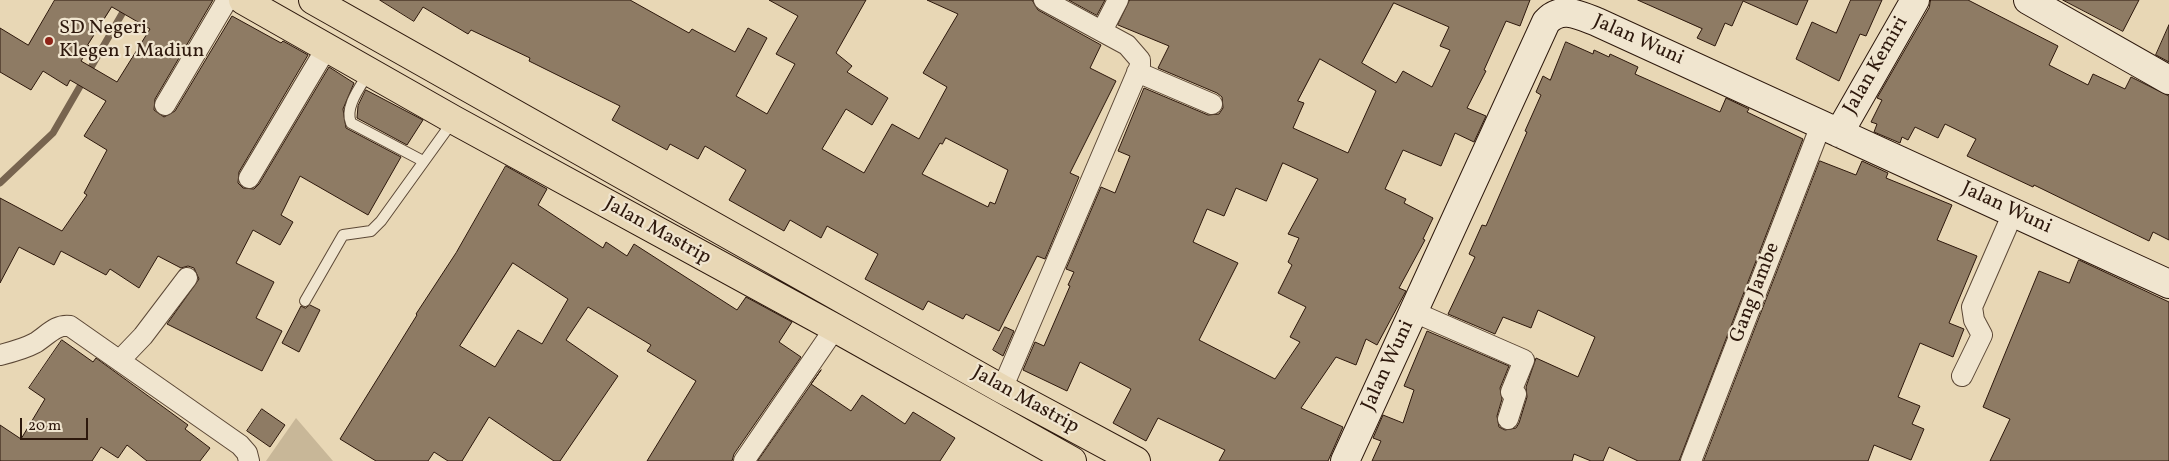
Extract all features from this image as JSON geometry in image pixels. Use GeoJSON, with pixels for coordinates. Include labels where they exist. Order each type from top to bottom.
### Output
{"type":"FeatureCollection","features":[{"type":"Feature","properties":{"kind":"main road","name":"Jalan Mastrip"},"geometry":{"type":"LineString","coordinates":[[243,0],[454,120],[835,328],[1072,461]]}},
{"type":"Feature","properties":{"kind":"main road","name":"Jalan Mastrip"},"geometry":{"type":"LineString","coordinates":[[313,0],[1002,389],[1136,461]]}},
{"type":"Feature","properties":{"kind":"main road","name":"Jalan Kemiri"},"geometry":{"type":"LineString","coordinates":[[1830,129],[1915,0]]}},
{"type":"Feature","properties":{"kind":"main road"},"geometry":{"type":"LineString","coordinates":[[2028,0],[2169,80]]}},
{"type":"Feature","properties":{"kind":"main road","name":"Jalan Wuni"},"geometry":{"type":"LineString","coordinates":[[1345,461],[1546,22],[1557,6],[1567,12],[1597,22],[2169,284]]}},
{"type":"Feature","properties":{"kind":"main road"},"geometry":{"type":"LineString","coordinates":[[715,264],[729,235]]}},
{"type":"Feature","properties":{"kind":"street"},"geometry":{"type":"LineString","coordinates":[[166,105],[227,0]]}},
{"type":"Feature","properties":{"kind":"street"},"geometry":{"type":"LineString","coordinates":[[1002,389],[1137,72],[1140,60],[1136,53],[1127,45],[1044,0]]}},
{"type":"Feature","properties":{"kind":"street"},"geometry":{"type":"LineString","coordinates":[[1102,31],[1118,0]]}},
{"type":"Feature","properties":{"kind":"street"},"geometry":{"type":"LineString","coordinates":[[249,178],[327,47]]}},
{"type":"Feature","properties":{"kind":"street"},"geometry":{"type":"LineString","coordinates":[[1137,72],[1212,104]]}},
{"type":"Feature","properties":{"kind":"street","name":"Gang Jambe"},"geometry":{"type":"LineString","coordinates":[[1691,461],[1830,129]]}},
{"type":"Feature","properties":{"kind":"street"},"geometry":{"type":"LineString","coordinates":[[1962,376],[1982,335],[1974,320],[1972,307],[2013,212]]}},
{"type":"Feature","properties":{"kind":"street"},"geometry":{"type":"LineString","coordinates":[[120,360],[143,336],[187,278]]}},
{"type":"Feature","properties":{"kind":"street"},"geometry":{"type":"LineString","coordinates":[[1414,312],[1524,360],[1511,392],[1516,394],[1508,419]]}},
{"type":"Feature","properties":{"kind":"street"},"geometry":{"type":"LineString","coordinates":[[0,355],[36,342],[52,330],[64,325],[77,330],[240,445],[247,453],[249,461]]}},
{"type":"Feature","properties":{"kind":"street"},"geometry":{"type":"LineString","coordinates":[[744,461],[835,328]]}},
{"type":"Feature","properties":{"kind":"lane"},"geometry":{"type":"LineString","coordinates":[[370,72],[350,108],[349,118],[351,123],[423,161]]}},
{"type":"Feature","properties":{"kind":"lane"},"geometry":{"type":"LineString","coordinates":[[305,301],[343,235],[371,231],[381,221],[454,120]]}},
{"type":"Feature","properties":{"kind":"shaded area"},"geometry":{"type":"Polygon","coordinates":[[[296,418],[333,461],[266,461],[296,418]]]}},
{"type":"Feature","properties":{"kind":"building"},"geometry":{"type":"Polygon","coordinates":[[[55,0],[213,0],[155,99],[154,110],[164,117],[175,111],[232,16],[281,43],[283,41],[308,55],[239,172],[238,183],[243,188],[254,189],[259,184],[329,67],[354,83],[343,109],[346,128],[401,157],[368,215],[300,176],[281,215],[293,222],[280,245],[253,230],[236,263],[274,282],[256,318],[282,331],[262,371],[167,324],[199,279],[194,268],[188,266],[181,268],[158,256],[139,288],[110,269],[106,275],[61,251],[54,265],[19,247],[0,283],[0,198],[62,231],[87,195],[84,193],[107,150],[84,136],[106,101],[70,80],[67,86],[43,71],[31,90],[0,72],[0,28],[28,45],[55,0]],[[112,7],[88,45],[90,47],[81,61],[117,82],[150,29],[112,7]]]}},
{"type":"Feature","properties":{"kind":"building"},"geometry":{"type":"Polygon","coordinates":[[[380,0],[630,0],[689,33],[692,29],[735,52],[748,28],[767,38],[736,96],[767,114],[795,64],[776,54],[798,16],[769,0],[866,0],[836,53],[852,66],[847,72],[888,98],[872,125],[846,109],[822,149],[864,173],[892,124],[919,139],[947,87],[923,73],[958,14],[927,0],[1032,0],[1038,10],[1101,45],[1090,68],[1116,81],[1070,173],[1079,177],[1045,259],[1037,256],[999,331],[966,314],[963,319],[928,301],[923,310],[865,279],[878,254],[827,226],[821,238],[790,220],[784,231],[729,200],[746,170],[705,146],[698,159],[670,144],[667,150],[612,120],[620,106],[529,61],[530,58],[471,30],[468,34],[423,7],[414,21],[380,0]],[[946,138],[942,144],[940,143],[922,174],[988,207],[990,202],[995,204],[1008,170],[946,138]]]}},
{"type":"Feature","properties":{"kind":"building"},"geometry":{"type":"Polygon","coordinates":[[[1069,0],[1105,0],[1097,15],[1069,0]]]}},
{"type":"Feature","properties":{"kind":"building"},"geometry":{"type":"Polygon","coordinates":[[[1130,0],[1530,0],[1520,26],[1506,21],[1484,70],[1486,71],[1467,108],[1486,116],[1474,142],[1455,133],[1441,166],[1403,150],[1385,189],[1406,199],[1404,203],[1433,218],[1423,239],[1425,240],[1399,288],[1406,291],[1377,345],[1366,339],[1356,365],[1336,357],[1301,408],[1343,427],[1328,461],[1219,461],[1225,450],[1158,418],[1146,441],[1113,423],[1131,389],[1080,362],[1067,391],[1023,370],[1035,342],[1044,346],[1070,286],[1068,285],[1074,272],[1066,269],[1101,187],[1115,193],[1130,156],[1118,151],[1144,88],[1208,115],[1219,114],[1223,108],[1222,97],[1217,93],[1158,68],[1169,46],[1118,25],[1130,0]],[[1394,3],[1362,63],[1396,83],[1403,71],[1432,87],[1450,50],[1440,46],[1449,27],[1394,3]],[[1320,59],[1298,101],[1304,103],[1293,128],[1348,153],[1376,91],[1320,59]],[[1283,163],[1266,201],[1236,188],[1224,216],[1207,209],[1193,242],[1238,263],[1199,340],[1275,379],[1300,342],[1290,337],[1306,307],[1278,293],[1292,265],[1288,262],[1299,238],[1288,234],[1318,179],[1283,163]]]}},
{"type":"Feature","properties":{"kind":"building"},"geometry":{"type":"Polygon","coordinates":[[[1638,0],[1808,0],[1797,25],[1743,1],[1732,26],[1725,23],[1715,46],[1697,38],[1702,29],[1638,0]]]}},
{"type":"Feature","properties":{"kind":"building"},"geometry":{"type":"Polygon","coordinates":[[[1851,0],[1882,0],[1866,36],[1860,34],[1839,81],[1796,59],[1812,22],[1836,33],[1851,0]]]}},
{"type":"Feature","properties":{"kind":"building"},"geometry":{"type":"Polygon","coordinates":[[[1931,0],[1968,0],[2058,46],[2049,65],[2088,85],[2093,74],[2125,89],[2131,77],[2169,96],[2169,240],[2153,232],[2149,241],[2034,185],[2033,187],[1967,156],[1976,139],[1945,124],[1938,138],[1915,127],[1908,140],[1902,137],[1900,143],[1874,132],[1877,124],[1871,122],[1882,100],[1877,98],[1929,8],[1931,0]]]}},
{"type":"Feature","properties":{"kind":"building"},"geometry":{"type":"Polygon","coordinates":[[[2063,0],[2139,0],[2123,31],[2063,0]]]}},
{"type":"Feature","properties":{"kind":"building"},"geometry":{"type":"Polygon","coordinates":[[[2169,25],[2169,62],[2156,55],[2169,25]]]}},
{"type":"Feature","properties":{"kind":"building"},"geometry":{"type":"Polygon","coordinates":[[[1566,42],[1593,54],[1594,50],[1609,57],[1610,54],[1638,67],[1635,74],[1720,112],[1726,98],[1749,109],[1747,112],[1803,139],[1679,461],[1638,461],[1609,447],[1603,461],[1591,461],[1574,454],[1572,461],[1372,461],[1381,441],[1373,438],[1383,415],[1403,423],[1414,390],[1404,386],[1427,331],[1509,366],[1500,388],[1502,399],[1497,416],[1499,427],[1505,430],[1516,428],[1519,423],[1527,397],[1526,387],[1536,358],[1578,377],[1595,337],[1538,310],[1531,328],[1503,317],[1495,334],[1448,314],[1475,257],[1469,254],[1482,225],[1486,226],[1527,132],[1525,131],[1541,95],[1536,92],[1543,76],[1550,80],[1566,42]]]}},
{"type":"Feature","properties":{"kind":"building"},"geometry":{"type":"Polygon","coordinates":[[[366,90],[423,120],[407,145],[357,118],[358,106],[366,90]]]}},
{"type":"Feature","properties":{"kind":"building"},"geometry":{"type":"Polygon","coordinates":[[[1820,161],[1856,175],[1862,161],[1888,173],[1886,178],[1952,205],[1937,240],[1977,256],[1949,323],[1964,329],[1953,357],[1920,343],[1898,397],[1920,406],[1912,424],[1924,429],[1911,460],[1874,445],[1868,461],[1704,461],[1820,161]]]}},
{"type":"Feature","properties":{"kind":"building"},"geometry":{"type":"Polygon","coordinates":[[[506,166],[547,189],[538,205],[603,248],[606,242],[627,256],[634,244],[737,310],[746,297],[792,322],[779,342],[801,357],[734,454],[732,461],[647,461],[696,381],[647,351],[651,345],[588,307],[566,340],[618,376],[560,461],[554,461],[489,417],[462,461],[448,461],[434,452],[428,461],[376,461],[340,439],[416,314],[456,253],[506,166]],[[513,263],[460,346],[495,367],[518,330],[542,344],[568,299],[513,263]]]}},
{"type":"Feature","properties":{"kind":"building"},"geometry":{"type":"Polygon","coordinates":[[[2079,260],[2169,302],[2169,461],[1990,461],[2010,419],[1983,407],[2039,271],[2069,283],[2079,260]]]}},
{"type":"Feature","properties":{"kind":"building"},"geometry":{"type":"Polygon","coordinates":[[[310,305],[320,310],[299,352],[282,343],[301,306],[305,308],[310,305]]]}},
{"type":"Feature","properties":{"kind":"building"},"geometry":{"type":"Polygon","coordinates":[[[1005,327],[1014,331],[1003,356],[993,350],[1005,327]]]}},
{"type":"Feature","properties":{"kind":"building"},"geometry":{"type":"Polygon","coordinates":[[[62,340],[93,362],[96,358],[188,425],[185,429],[210,448],[200,461],[147,461],[127,445],[118,458],[101,447],[92,461],[0,461],[0,425],[21,439],[45,399],[29,388],[62,340]]]}},
{"type":"Feature","properties":{"kind":"building"},"geometry":{"type":"Polygon","coordinates":[[[811,384],[851,411],[862,395],[905,424],[913,412],[955,438],[940,461],[758,461],[811,384]]]}},
{"type":"Feature","properties":{"kind":"building"},"geometry":{"type":"Polygon","coordinates":[[[262,409],[285,425],[270,447],[247,431],[262,409]]]}},
{"type":"Feature","properties":{"kind":"waterway"},"geometry":{"type":"LineString","coordinates":[[0,183],[53,133],[130,0]]}},
{"type":"Feature","properties":{"kind":"place","name":"SD Negeri Klegen 1 Madiun"},"geometry":{"type":"Point","coordinates":[49,41]}}]}
